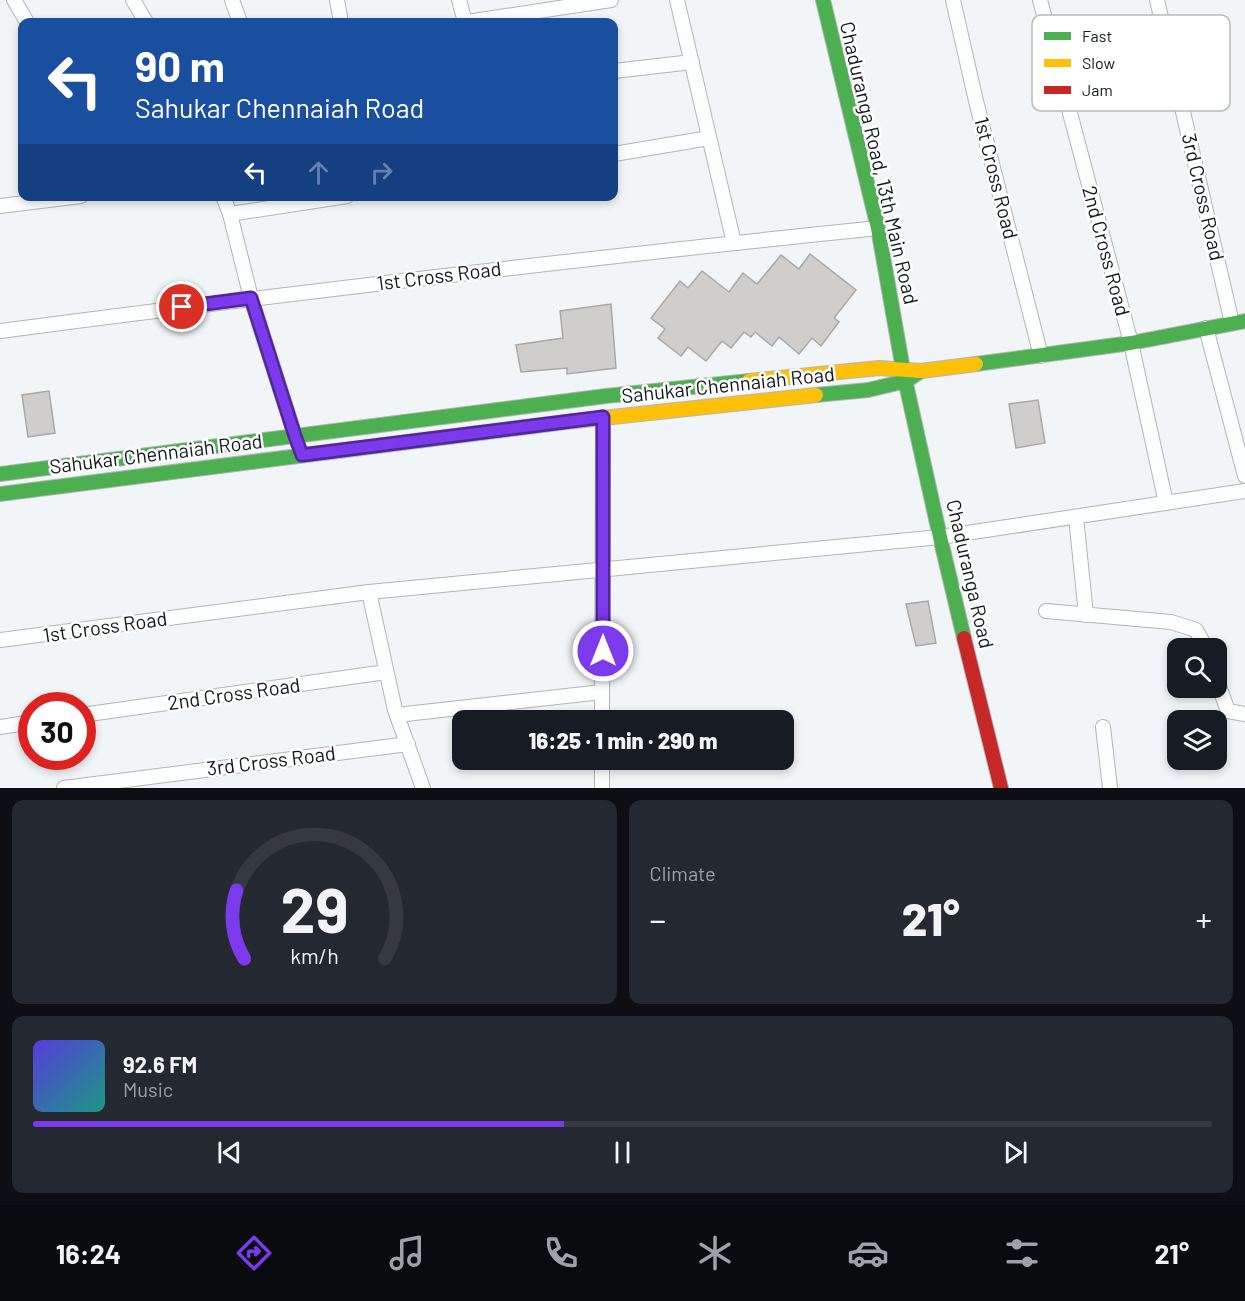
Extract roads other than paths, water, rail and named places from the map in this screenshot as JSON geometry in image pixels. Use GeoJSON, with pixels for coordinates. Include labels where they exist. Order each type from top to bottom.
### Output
{"type":"FeatureCollection","features":[{"type":"Feature","properties":{"kind":"street"},"geometry":{"type":"LineString","coordinates":[[14,0],[25,18]]}},
{"type":"Feature","properties":{"kind":"street"},"geometry":{"type":"LineString","coordinates":[[133,0],[144,18]]}},
{"type":"Feature","properties":{"kind":"street"},"geometry":{"type":"LineString","coordinates":[[232,0],[239,18]]}},
{"type":"Feature","properties":{"kind":"street"},"geometry":{"type":"LineString","coordinates":[[337,0],[341,18]]}},
{"type":"Feature","properties":{"kind":"street"},"geometry":{"type":"LineString","coordinates":[[459,0],[465,18]]}},
{"type":"Feature","properties":{"kind":"street"},"geometry":{"type":"LineString","coordinates":[[492,18],[611,0]]}},
{"type":"Feature","properties":{"kind":"street"},"geometry":{"type":"LineString","coordinates":[[677,0],[734,243]]}},
{"type":"Feature","properties":{"kind":"street","name":"Chaduranga Road, 13th Main Road"},"geometry":{"type":"LineString","coordinates":[[823,0],[878,228],[904,375]]}},
{"type":"Feature","properties":{"kind":"street","name":"1st Cross Road"},"geometry":{"type":"LineString","coordinates":[[953,0],[979,113],[1041,356]]}},
{"type":"Feature","properties":{"kind":"street","name":"2nd Cross Road"},"geometry":{"type":"LineString","coordinates":[[1040,0],[1044,15]]}},
{"type":"Feature","properties":{"kind":"street","name":"3rd Cross Road"},"geometry":{"type":"LineString","coordinates":[[1157,0],[1161,15]]}},
{"type":"Feature","properties":{"kind":"street"},"geometry":{"type":"LineString","coordinates":[[618,71],[692,62]]}},
{"type":"Feature","properties":{"kind":"street","name":"2nd Cross Road"},"geometry":{"type":"LineString","coordinates":[[1069,111],[1131,343],[1166,503]]}},
{"type":"Feature","properties":{"kind":"street","name":"3rd Cross Road"},"geometry":{"type":"LineString","coordinates":[[1185,111],[1239,322]]}},
{"type":"Feature","properties":{"kind":"street"},"geometry":{"type":"LineString","coordinates":[[618,153],[709,138]]}},
{"type":"Feature","properties":{"kind":"street"},"geometry":{"type":"LineString","coordinates":[[0,206],[40,201]]}},
{"type":"Feature","properties":{"kind":"street"},"geometry":{"type":"LineString","coordinates":[[225,201],[251,298],[302,455]]}},
{"type":"Feature","properties":{"kind":"street"},"geometry":{"type":"LineString","coordinates":[[230,214],[314,201]]}},
{"type":"Feature","properties":{"kind":"street","name":"1st Cross Road"},"geometry":{"type":"LineString","coordinates":[[0,331],[251,298],[878,228]]}},
{"type":"Feature","properties":{"kind":"street","name":"Sahukar Chennaiah Road"},"geometry":{"type":"LineString","coordinates":[[0,494],[603,417],[868,390],[921,370],[1131,343],[1239,322]]}},
{"type":"Feature","properties":{"kind":"street"},"geometry":{"type":"LineString","coordinates":[[1206,328],[1245,476]]}},
{"type":"Feature","properties":{"kind":"street","name":"Sahukar Chennaiah Road"},"geometry":{"type":"LineString","coordinates":[[0,474],[606,396],[879,368],[904,375]]}},
{"type":"Feature","properties":{"kind":"street","name":"Chaduranga Road"},"geometry":{"type":"LineString","coordinates":[[904,375],[940,537],[1002,788]]}},
{"type":"Feature","properties":{"kind":"street"},"geometry":{"type":"LineString","coordinates":[[602,710],[603,417]]}},
{"type":"Feature","properties":{"kind":"street","name":"1st Cross Road"},"geometry":{"type":"LineString","coordinates":[[0,640],[369,592],[940,537],[1245,490]]}},
{"type":"Feature","properties":{"kind":"street"},"geometry":{"type":"LineString","coordinates":[[1076,517],[1086,615]]}},
{"type":"Feature","properties":{"kind":"street"},"geometry":{"type":"LineString","coordinates":[[369,592],[397,715],[423,788]]}},
{"type":"Feature","properties":{"kind":"street"},"geometry":{"type":"LineString","coordinates":[[1047,611],[1171,622],[1196,630],[1200,638]]}},
{"type":"Feature","properties":{"kind":"street","name":"2nd Cross Road"},"geometry":{"type":"LineString","coordinates":[[96,713],[386,672]]}},
{"type":"Feature","properties":{"kind":"street"},"geometry":{"type":"LineString","coordinates":[[397,715],[603,692]]}},
{"type":"Feature","properties":{"kind":"street"},"geometry":{"type":"LineString","coordinates":[[1223,698],[1228,711],[1245,714]]}},
{"type":"Feature","properties":{"kind":"street"},"geometry":{"type":"LineString","coordinates":[[0,727],[18,725]]}},
{"type":"Feature","properties":{"kind":"street"},"geometry":{"type":"LineString","coordinates":[[1103,727],[1110,788]]}},
{"type":"Feature","properties":{"kind":"street","name":"3rd Cross Road"},"geometry":{"type":"LineString","coordinates":[[64,788],[408,744]]}},
{"type":"Feature","properties":{"kind":"street"},"geometry":{"type":"LineString","coordinates":[[602,770],[602,788]]}}]}
